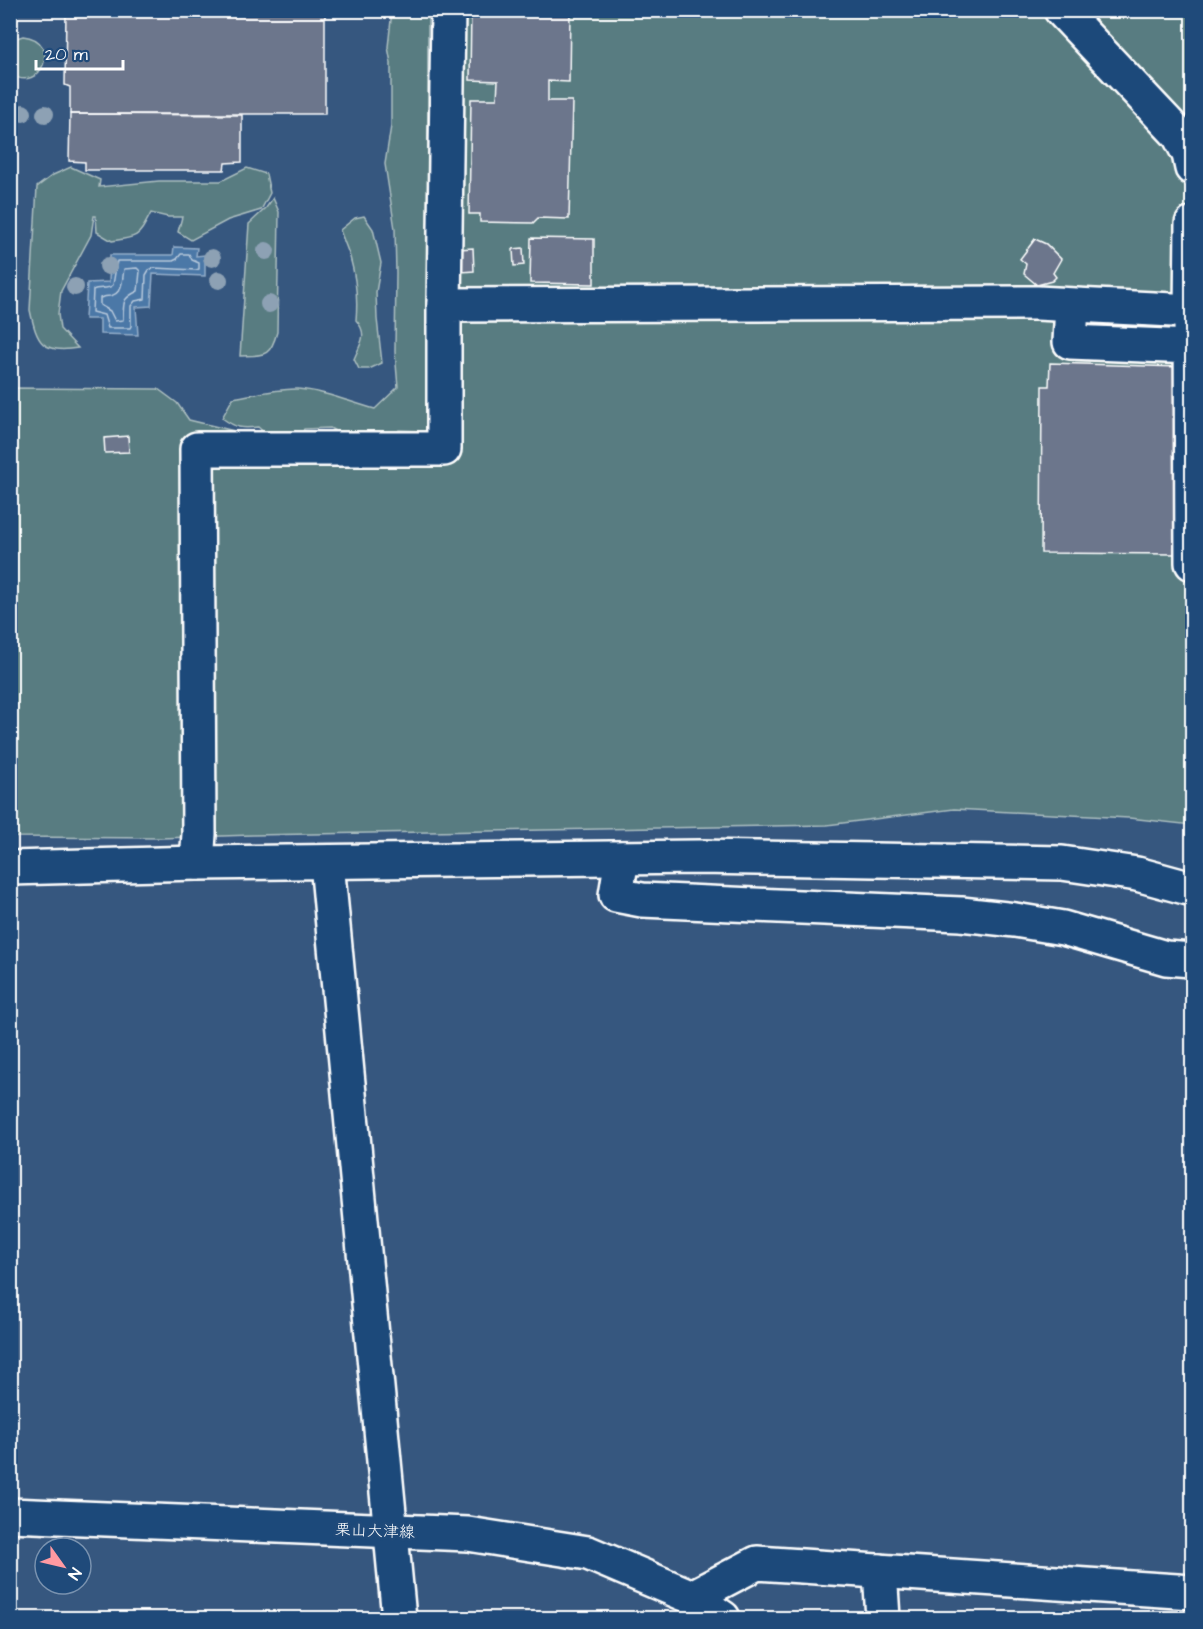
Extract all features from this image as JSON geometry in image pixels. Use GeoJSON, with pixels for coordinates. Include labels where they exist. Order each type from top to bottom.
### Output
{"type":"FeatureCollection","features":[{"type":"Feature","properties":{"kind":"street"},"geometry":{"type":"LineString","coordinates":[[197,864],[199,822],[197,449],[444,449],[448,10]]}},
{"type":"Feature","properties":{"kind":"street"},"geometry":{"type":"LineString","coordinates":[[1060,10],[1179,135],[1189,154],[1192,168]]}},
{"type":"Feature","properties":{"kind":"street"},"geometry":{"type":"LineString","coordinates":[[1192,224],[1192,562]]}},
{"type":"Feature","properties":{"kind":"street"},"geometry":{"type":"LineString","coordinates":[[444,305],[1037,303],[1192,311]]}},
{"type":"Feature","properties":{"kind":"street"},"geometry":{"type":"LineString","coordinates":[[1072,306],[1070,342],[1192,347]]}},
{"type":"Feature","properties":{"kind":"street"},"geometry":{"type":"LineString","coordinates":[[10,868],[700,857],[1062,863],[1137,874],[1192,889]]}},
{"type":"Feature","properties":{"kind":"street"},"geometry":{"type":"LineString","coordinates":[[622,858],[616,895],[642,900],[961,914],[1063,928],[1166,958],[1192,960]]}},
{"type":"Feature","properties":{"kind":"street"},"geometry":{"type":"LineString","coordinates":[[327,863],[399,1618]]}},
{"type":"Feature","properties":{"kind":"street","name":"栗山大津線"},"geometry":{"type":"LineString","coordinates":[[10,1515],[468,1534],[588,1553],[692,1596],[723,1618]]}},
{"type":"Feature","properties":{"kind":"street"},"geometry":{"type":"LineString","coordinates":[[692,1596],[757,1563],[1192,1592]]}},
{"type":"Feature","properties":{"kind":"street"},"geometry":{"type":"LineString","coordinates":[[880,1571],[883,1618]]}},
{"type":"Feature","properties":{"kind":"green space"},"geometry":{"type":"Polygon","coordinates":[[[392,11],[428,11],[427,431],[399,430],[394,433],[429,433],[433,11],[1192,11],[1192,825],[1129,818],[954,809],[827,825],[161,838],[11,837],[11,388],[158,389],[177,403],[189,420],[247,434],[265,433],[258,427],[239,427],[222,418],[233,398],[298,389],[327,394],[375,409],[398,387],[395,352],[395,229],[385,164],[391,126],[391,63],[388,47],[392,11]],[[330,428],[304,429],[302,433],[339,433],[330,428]]]}},
{"type":"Feature","properties":{"kind":"green space"},"geometry":{"type":"Polygon","coordinates":[[[23,36],[35,40],[42,47],[45,55],[39,72],[22,79],[11,74],[10,40],[23,36]]]}},
{"type":"Feature","properties":{"kind":"green space"},"geometry":{"type":"Polygon","coordinates":[[[71,167],[100,180],[99,187],[159,181],[221,181],[247,168],[266,174],[270,193],[261,210],[228,220],[191,240],[178,232],[182,217],[151,213],[140,231],[133,237],[112,241],[97,232],[96,216],[94,216],[91,235],[61,291],[58,314],[60,329],[78,348],[56,349],[43,344],[39,338],[30,310],[37,187],[53,175],[71,167]]]}},
{"type":"Feature","properties":{"kind":"green space"},"geometry":{"type":"Polygon","coordinates":[[[273,198],[279,212],[277,332],[269,351],[260,355],[240,356],[249,224],[273,198]]]}},
{"type":"Feature","properties":{"kind":"green space"},"geometry":{"type":"Polygon","coordinates":[[[364,216],[373,229],[381,263],[376,292],[382,363],[369,369],[359,369],[354,359],[363,335],[356,320],[357,296],[354,273],[340,230],[355,218],[364,216]]]}},
{"type":"Feature","properties":{"kind":"water"},"geometry":{"type":"Polygon","coordinates":[[[174,247],[197,248],[196,256],[205,255],[205,276],[153,274],[151,306],[136,307],[138,335],[100,334],[100,319],[85,319],[87,283],[109,282],[110,255],[173,255],[174,247]]]}},
{"type":"Feature","properties":{"kind":"building"},"geometry":{"type":"Polygon","coordinates":[[[66,10],[325,10],[325,114],[70,114],[70,87],[65,85],[66,10]]]}},
{"type":"Feature","properties":{"kind":"building"},"geometry":{"type":"Polygon","coordinates":[[[471,10],[570,10],[569,82],[548,81],[548,101],[572,101],[569,219],[538,218],[533,223],[480,222],[480,214],[469,214],[471,99],[497,99],[498,81],[470,80],[471,10]]]}},
{"type":"Feature","properties":{"kind":"building"},"geometry":{"type":"Polygon","coordinates":[[[70,114],[242,115],[242,162],[225,163],[224,170],[85,170],[85,162],[69,161],[70,114]]]}},
{"type":"Feature","properties":{"kind":"building"},"geometry":{"type":"Polygon","coordinates":[[[10,216],[18,216],[16,267],[10,267],[10,216]]]}},
{"type":"Feature","properties":{"kind":"building"},"geometry":{"type":"Polygon","coordinates":[[[531,238],[594,239],[594,284],[530,283],[531,238]]]}},
{"type":"Feature","properties":{"kind":"building"},"geometry":{"type":"Polygon","coordinates":[[[1035,239],[1046,244],[1061,259],[1053,273],[1056,277],[1052,281],[1037,285],[1024,274],[1026,264],[1020,259],[1035,239]]]}},
{"type":"Feature","properties":{"kind":"building"},"geometry":{"type":"Polygon","coordinates":[[[473,248],[474,271],[461,272],[459,249],[473,248]]]}},
{"type":"Feature","properties":{"kind":"building"},"geometry":{"type":"Polygon","coordinates":[[[523,248],[524,265],[514,266],[513,249],[523,248]]]}},
{"type":"Feature","properties":{"kind":"building"},"geometry":{"type":"Polygon","coordinates":[[[1050,363],[1179,367],[1178,554],[1041,553],[1042,386],[1049,386],[1050,363]]]}},
{"type":"Feature","properties":{"kind":"building"},"geometry":{"type":"Polygon","coordinates":[[[128,436],[129,452],[105,453],[104,438],[128,436]]]}}]}
